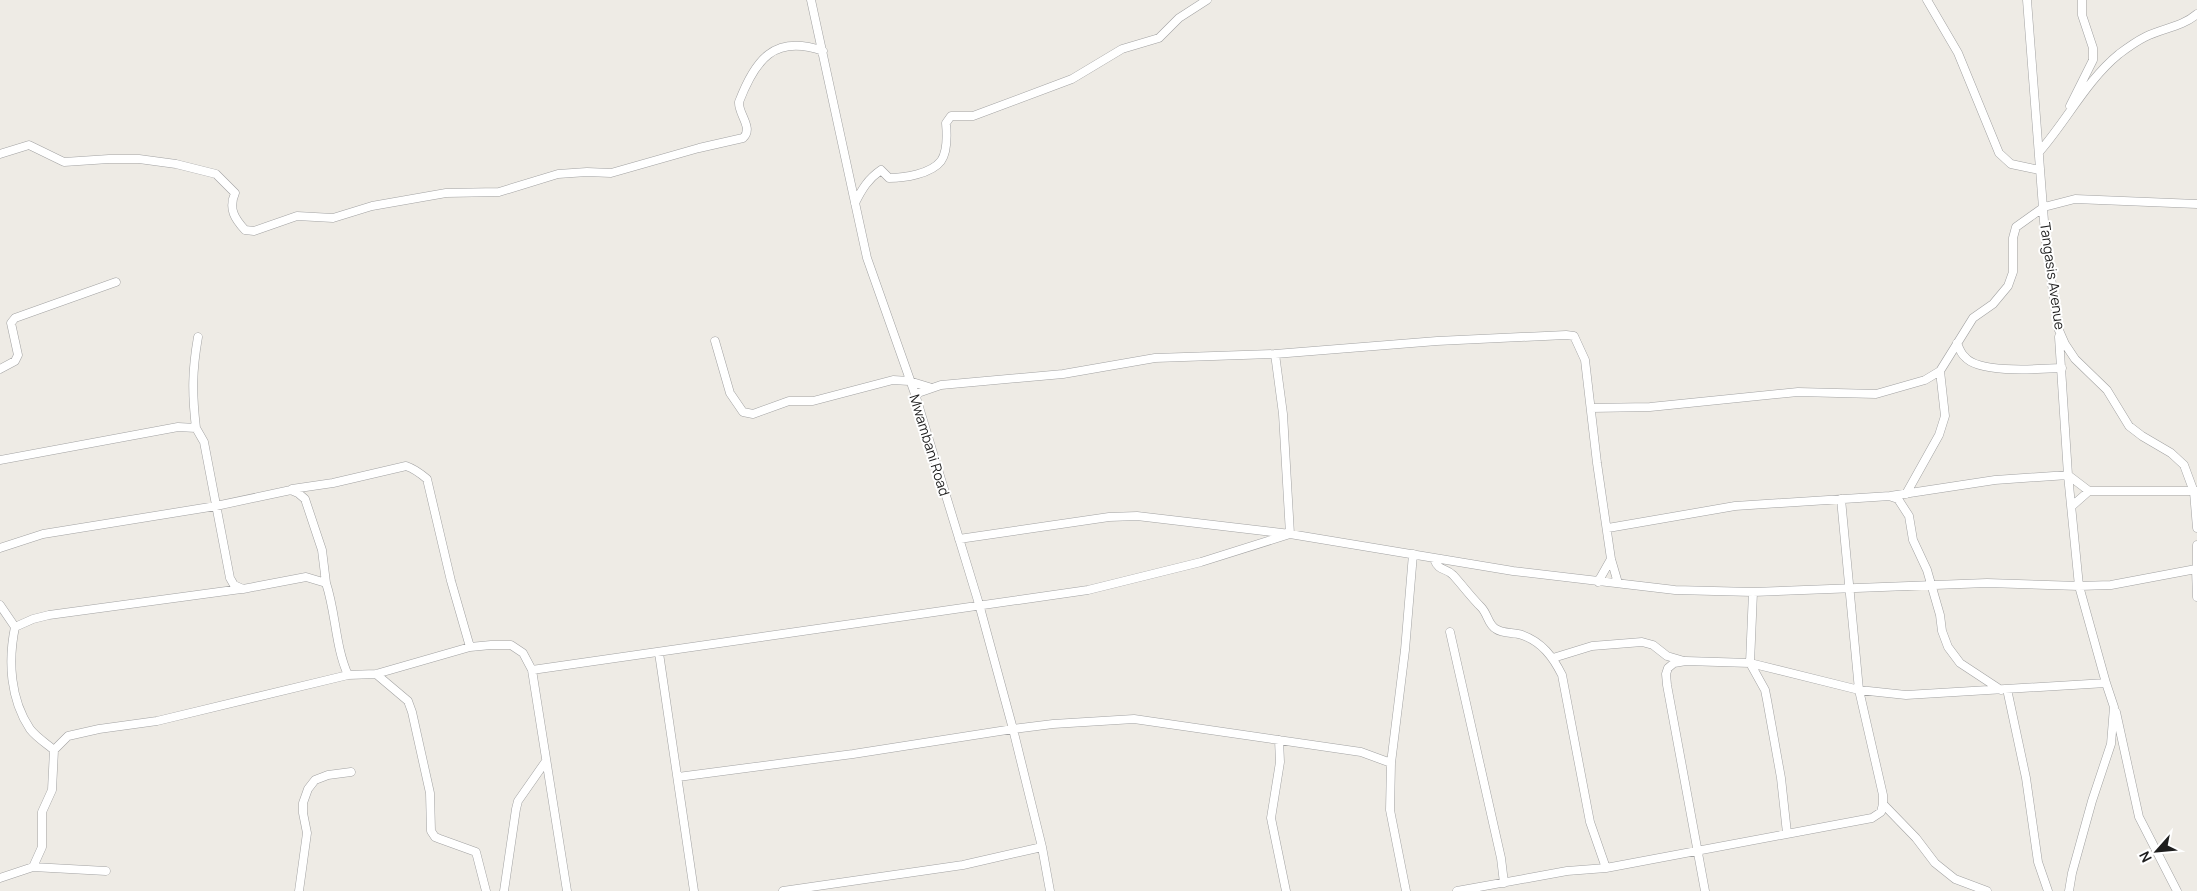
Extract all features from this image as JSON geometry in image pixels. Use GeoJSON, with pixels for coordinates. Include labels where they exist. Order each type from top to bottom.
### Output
{"type":"FeatureCollection","features":[{"type":"Feature","properties":{"kind":"street","name":"Mwambani Road"},"geometry":{"type":"LineString","coordinates":[[811,0],[867,258],[915,394],[979,604],[1013,729],[1042,847],[1050,891]]}},
{"type":"Feature","properties":{"kind":"street"},"geometry":{"type":"LineString","coordinates":[[855,203],[867,182],[881,170],[889,178],[904,178],[914,176],[938,163],[942,159],[948,134],[946,123],[952,116],[972,116],[1072,79],[1122,49],[1159,38],[1179,18],[1207,0]]}},
{"type":"Feature","properties":{"kind":"street"},"geometry":{"type":"LineString","coordinates":[[1927,0],[1958,53],[1999,153],[2011,164],[2040,170]]}},
{"type":"Feature","properties":{"kind":"street","name":"Tangasis Avenue"},"geometry":{"type":"LineString","coordinates":[[2027,0],[2045,234],[2058,328],[2075,360],[2107,390],[2129,426],[2171,453],[2184,465],[2196,491],[2197,528]]}},
{"type":"Feature","properties":{"kind":"street"},"geometry":{"type":"LineString","coordinates":[[2040,151],[2055,134],[2068,112],[2093,60],[2093,48],[2082,15],[2082,0]]}},
{"type":"Feature","properties":{"kind":"street"},"geometry":{"type":"LineString","coordinates":[[2068,112],[2119,54],[2145,37],[2174,27],[2197,14]]}},
{"type":"Feature","properties":{"kind":"street"},"geometry":{"type":"LineString","coordinates":[[0,154],[29,145],[64,162],[109,159],[139,160],[176,164],[216,174],[235,193],[231,202],[234,217],[246,230],[254,231],[296,216],[333,218],[372,206],[446,193],[499,192],[558,174],[611,173],[699,148],[743,138],[747,134],[748,128],[739,107],[739,102],[756,65],[785,46],[815,48],[823,51]]}},
{"type":"Feature","properties":{"kind":"street"},"geometry":{"type":"LineString","coordinates":[[1591,408],[1650,407],[1798,392],[1876,394],[1925,380],[1940,371],[1973,318],[1993,304],[2008,286],[2013,272],[2013,238],[2016,227],[2044,207],[2075,199],[2197,204]]}},
{"type":"Feature","properties":{"kind":"street"},"geometry":{"type":"LineString","coordinates":[[0,369],[16,361],[18,356],[11,323],[15,318],[116,282]]}},
{"type":"Feature","properties":{"kind":"street"},"geometry":{"type":"LineString","coordinates":[[2058,328],[2068,475],[2079,586],[2123,739],[2139,817],[2177,891]]}},
{"type":"Feature","properties":{"kind":"street"},"geometry":{"type":"LineString","coordinates":[[915,394],[941,385],[1063,374],[1155,358],[1275,354],[1437,340],[1566,334],[1574,336],[1585,360],[1597,463],[1611,558],[1618,583]]}},
{"type":"Feature","properties":{"kind":"street"},"geometry":{"type":"LineString","coordinates":[[198,337],[194,360],[192,393],[196,428],[204,442],[230,578],[234,585],[243,589]]}},
{"type":"Feature","properties":{"kind":"street"},"geometry":{"type":"LineString","coordinates":[[715,341],[730,393],[743,412],[753,414],[789,401],[813,401],[893,380],[909,381],[932,388]]}},
{"type":"Feature","properties":{"kind":"street"},"geometry":{"type":"LineString","coordinates":[[1957,344],[1965,358],[1980,365],[2006,368],[2062,368]]}},
{"type":"Feature","properties":{"kind":"street"},"geometry":{"type":"LineString","coordinates":[[1275,354],[1283,414],[1290,534]]}},
{"type":"Feature","properties":{"kind":"street"},"geometry":{"type":"LineString","coordinates":[[1906,494],[1939,435],[1945,416],[1940,371]]}},
{"type":"Feature","properties":{"kind":"street"},"geometry":{"type":"LineString","coordinates":[[0,460],[178,427],[196,428]]}},
{"type":"Feature","properties":{"kind":"street"},"geometry":{"type":"LineString","coordinates":[[0,548],[53,532],[216,506],[291,490],[333,484],[406,466],[416,469],[427,479],[451,581],[470,647]]}},
{"type":"Feature","properties":{"kind":"street"},"geometry":{"type":"LineString","coordinates":[[1608,528],[1735,506],[1890,496],[1995,480],[2068,475],[2089,492]]}},
{"type":"Feature","properties":{"kind":"street"},"geometry":{"type":"LineString","coordinates":[[291,490],[305,499],[322,550],[326,583],[330,595],[342,661],[348,675]]}},
{"type":"Feature","properties":{"kind":"street"},"geometry":{"type":"LineString","coordinates":[[2072,506],[2089,492],[2196,491]]}},
{"type":"Feature","properties":{"kind":"street"},"geometry":{"type":"LineString","coordinates":[[1890,496],[1898,499],[1909,516],[1913,540],[1927,570],[1940,615],[1942,631],[1948,647],[1960,663],[2004,690],[2026,778],[2038,862],[2048,891]]}},
{"type":"Feature","properties":{"kind":"street"},"geometry":{"type":"LineString","coordinates":[[1841,499],[1859,690],[1884,804],[1916,838],[1934,863],[1955,879],[1987,891]]}},
{"type":"Feature","properties":{"kind":"street"},"geometry":{"type":"LineString","coordinates":[[959,539],[1109,517],[1137,516],[1290,534],[1434,559],[1598,582],[1675,590],[1752,592],[1987,583],[2079,586],[2112,585],[2197,570]]}},
{"type":"Feature","properties":{"kind":"street"},"geometry":{"type":"LineString","coordinates":[[532,670],[660,653],[979,604],[1088,590],[1201,562],[1290,534]]}},
{"type":"Feature","properties":{"kind":"street"},"geometry":{"type":"LineString","coordinates":[[2197,545],[2197,597]]}},
{"type":"Feature","properties":{"kind":"street"},"geometry":{"type":"LineString","coordinates":[[1406,891],[1390,810],[1391,762],[1405,650],[1413,554]]}},
{"type":"Feature","properties":{"kind":"street"},"geometry":{"type":"LineString","coordinates":[[1598,582],[1611,558]]}},
{"type":"Feature","properties":{"kind":"street"},"geometry":{"type":"LineString","coordinates":[[1434,559],[1436,566],[1454,576],[1463,590],[1485,612],[1490,625],[1494,629],[1521,635],[1535,642],[1553,658],[1562,675],[1590,822],[1606,868]]}},
{"type":"Feature","properties":{"kind":"street"},"geometry":{"type":"LineString","coordinates":[[15,627],[32,619],[49,615],[243,589],[306,577],[326,583]]}},
{"type":"Feature","properties":{"kind":"street"},"geometry":{"type":"LineString","coordinates":[[1752,592],[1750,663],[1765,690],[1768,700],[1788,833]]}},
{"type":"Feature","properties":{"kind":"street"},"geometry":{"type":"LineString","coordinates":[[0,605],[15,627],[10,658],[15,692],[31,730],[54,750]]}},
{"type":"Feature","properties":{"kind":"street"},"geometry":{"type":"LineString","coordinates":[[1450,632],[1501,858],[1504,883]]}},
{"type":"Feature","properties":{"kind":"street"},"geometry":{"type":"LineString","coordinates":[[1553,658],[1592,646],[1642,642],[1653,645],[1667,656],[1686,661]]}},
{"type":"Feature","properties":{"kind":"street"},"geometry":{"type":"LineString","coordinates":[[33,867],[42,847],[42,812],[52,790],[54,750],[68,736],[99,729],[157,721],[348,675],[376,674],[470,647],[511,645],[523,653],[532,670],[567,891]]}},
{"type":"Feature","properties":{"kind":"street"},"geometry":{"type":"LineString","coordinates":[[660,653],[694,891]]}},
{"type":"Feature","properties":{"kind":"street"},"geometry":{"type":"LineString","coordinates":[[1705,891],[1666,674],[1668,668],[1674,663],[1686,661],[1750,663],[1859,690],[1906,695],[2106,683]]}},
{"type":"Feature","properties":{"kind":"street"},"geometry":{"type":"LineString","coordinates":[[376,674],[408,701],[412,712],[430,793],[430,831],[435,837],[476,852],[486,891]]}},
{"type":"Feature","properties":{"kind":"street"},"geometry":{"type":"LineString","coordinates":[[2069,891],[2072,872],[2092,801],[2111,744],[2114,707]]}},
{"type":"Feature","properties":{"kind":"street"},"geometry":{"type":"LineString","coordinates":[[678,777],[853,754],[1013,729],[1053,724],[1134,719],[1361,752],[1391,762]]}},
{"type":"Feature","properties":{"kind":"street"},"geometry":{"type":"LineString","coordinates":[[1279,740],[1280,762],[1271,818],[1286,891]]}},
{"type":"Feature","properties":{"kind":"street"},"geometry":{"type":"LineString","coordinates":[[504,891],[516,809],[525,790],[546,761]]}},
{"type":"Feature","properties":{"kind":"street"},"geometry":{"type":"LineString","coordinates":[[299,891],[307,833],[303,803],[308,789],[315,780],[328,774],[352,772]]}},
{"type":"Feature","properties":{"kind":"street"},"geometry":{"type":"LineString","coordinates":[[1457,891],[1566,871],[1606,868],[1872,818],[1881,812],[1884,804]]}},
{"type":"Feature","properties":{"kind":"street"},"geometry":{"type":"LineString","coordinates":[[783,891],[819,889],[963,865],[1042,847]]}},
{"type":"Feature","properties":{"kind":"street"},"geometry":{"type":"LineString","coordinates":[[0,878],[33,867],[106,871]]}}]}
